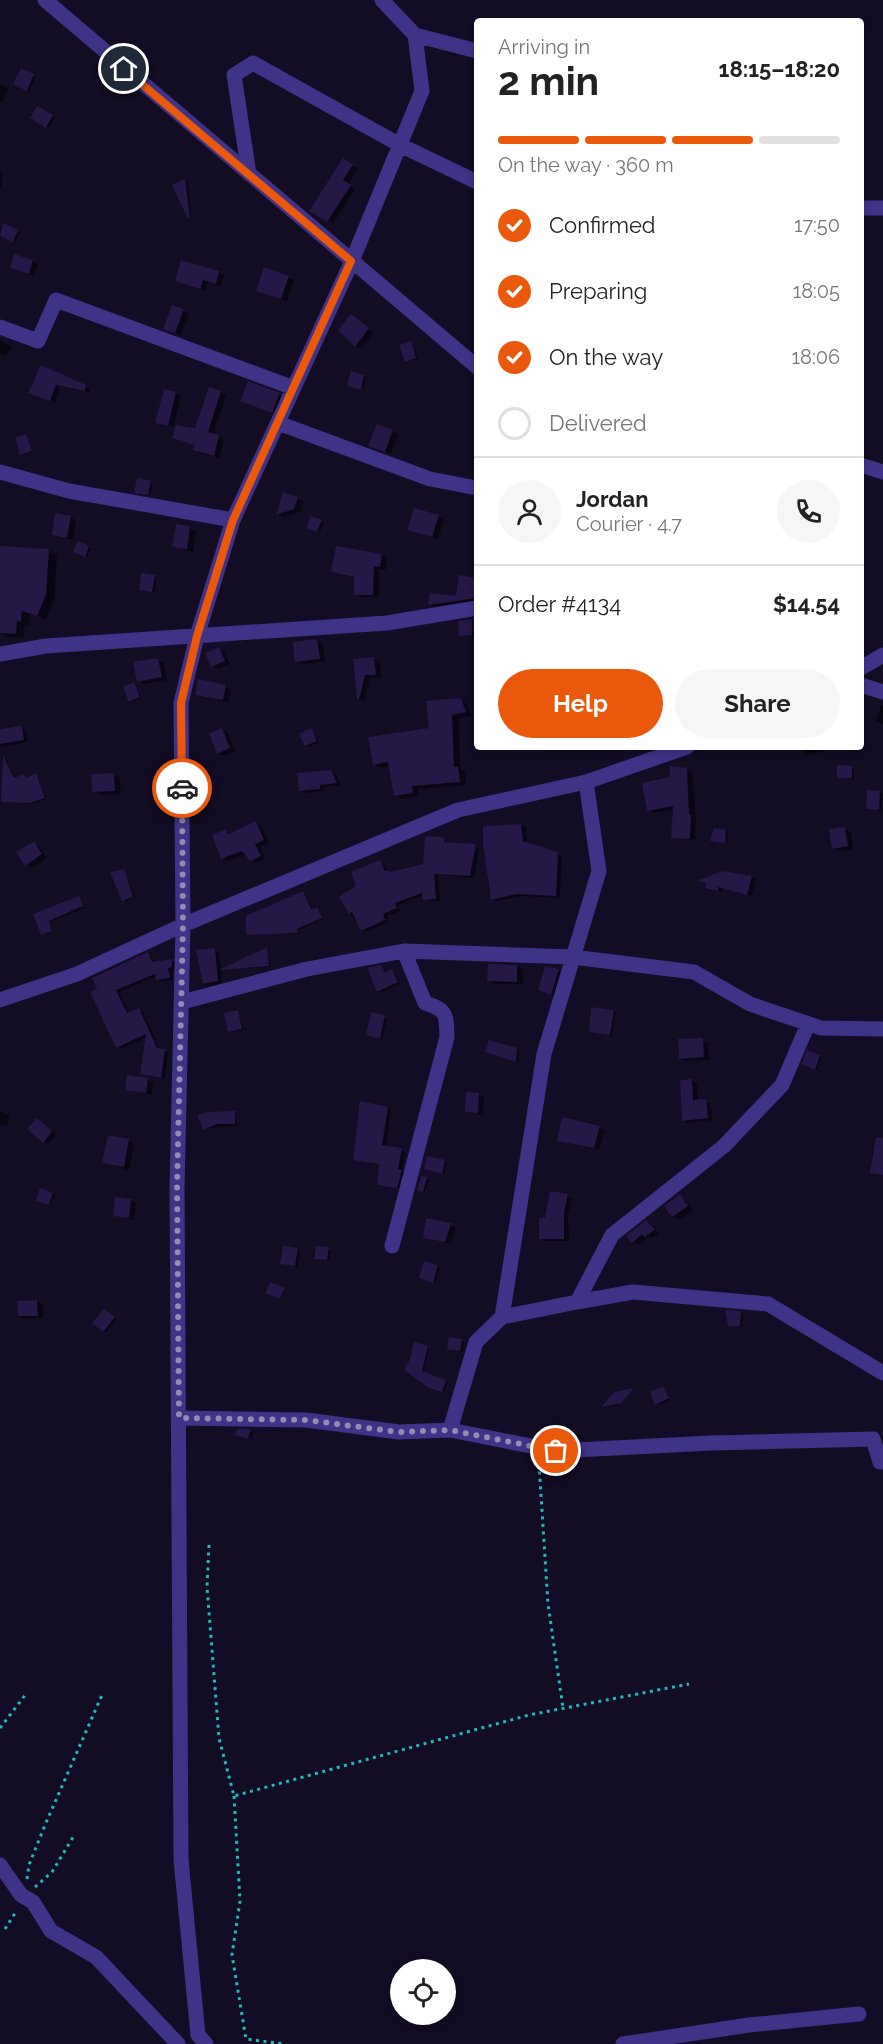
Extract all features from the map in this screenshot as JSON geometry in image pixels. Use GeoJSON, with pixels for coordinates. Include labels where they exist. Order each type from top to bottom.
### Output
{"type":"FeatureCollection","features":[{"type":"Feature","properties":{"kind":"street"},"geometry":{"type":"LineString","coordinates":[[45,0],[474,364]]}},
{"type":"Feature","properties":{"kind":"street"},"geometry":{"type":"LineString","coordinates":[[382,0],[415,35],[474,50]]}},
{"type":"Feature","properties":{"kind":"street"},"geometry":{"type":"LineString","coordinates":[[206,2044],[198,2035],[181,1860],[177,1187],[183,925],[181,703],[197,636],[233,520],[351,261],[422,91],[415,35]]}},
{"type":"Feature","properties":{"kind":"street"},"geometry":{"type":"LineString","coordinates":[[249,174],[234,75],[254,63],[400,145],[474,181]]}},
{"type":"Feature","properties":{"kind":"street"},"geometry":{"type":"LineString","coordinates":[[864,207],[883,208]]}},
{"type":"Feature","properties":{"kind":"street"},"geometry":{"type":"LineString","coordinates":[[0,327],[38,341],[56,300],[294,388]]}},
{"type":"Feature","properties":{"kind":"street"},"geometry":{"type":"LineString","coordinates":[[278,423],[430,479],[474,488]]}},
{"type":"Feature","properties":{"kind":"street"},"geometry":{"type":"LineString","coordinates":[[864,466],[883,472]]}},
{"type":"Feature","properties":{"kind":"street"},"geometry":{"type":"LineString","coordinates":[[0,472],[69,491],[233,520]]}},
{"type":"Feature","properties":{"kind":"street"},"geometry":{"type":"LineString","coordinates":[[0,654],[46,646],[387,623],[474,608]]}},
{"type":"Feature","properties":{"kind":"street"},"geometry":{"type":"LineString","coordinates":[[864,666],[883,656]]}},
{"type":"Feature","properties":{"kind":"street"},"geometry":{"type":"LineString","coordinates":[[864,686],[883,692]]}},
{"type":"Feature","properties":{"kind":"street"},"geometry":{"type":"LineString","coordinates":[[0,1000],[77,974],[183,925],[458,810],[586,782],[678,750]]}},
{"type":"Feature","properties":{"kind":"street"},"geometry":{"type":"LineString","coordinates":[[502,1317],[544,1054],[598,871],[586,782]]}},
{"type":"Feature","properties":{"kind":"street"},"geometry":{"type":"LineString","coordinates":[[182,1002],[307,969],[404,951],[573,957],[694,972],[750,1004],[820,1028],[883,1029]]}},
{"type":"Feature","properties":{"kind":"street"},"geometry":{"type":"LineString","coordinates":[[392,1246],[447,1037],[446,1016],[440,1008],[425,1003],[404,951]]}},
{"type":"Feature","properties":{"kind":"street"},"geometry":{"type":"LineString","coordinates":[[577,1302],[612,1235],[724,1146],[782,1085],[808,1024]]}},
{"type":"Feature","properties":{"kind":"street"},"geometry":{"type":"LineString","coordinates":[[450,1430],[477,1342],[502,1317],[633,1292],[768,1304],[877,1372],[883,1373]]}},
{"type":"Feature","properties":{"kind":"street"},"geometry":{"type":"LineString","coordinates":[[179,1418],[306,1420],[399,1432],[450,1430],[556,1451],[711,1443],[873,1439],[880,1462],[883,1462]]}},
{"type":"Feature","properties":{"kind":"street"},"geometry":{"type":"LineString","coordinates":[[0,1864],[25,1898],[33,1902],[51,1931],[96,1958],[178,2044]]}},
{"type":"Feature","properties":{"kind":"street"},"geometry":{"type":"LineString","coordinates":[[623,2044],[749,2025],[860,2014]]}},
{"type":"Feature","properties":{"kind":"path"},"geometry":{"type":"LineString","coordinates":[[538,1447],[548,1604],[563,1709]]}},
{"type":"Feature","properties":{"kind":"path"},"geometry":{"type":"LineString","coordinates":[[209,1545],[207,1587],[219,1737],[234,1796],[240,1901],[232,1955],[246,2039],[284,2044]]}},
{"type":"Feature","properties":{"kind":"path"},"geometry":{"type":"LineString","coordinates":[[234,1796],[529,1715],[689,1684]]}},
{"type":"Feature","properties":{"kind":"path"},"geometry":{"type":"LineString","coordinates":[[0,1728],[26,1694]]}},
{"type":"Feature","properties":{"kind":"path"},"geometry":{"type":"LineString","coordinates":[[25,1898],[29,1865],[102,1695]]}},
{"type":"Feature","properties":{"kind":"path"},"geometry":{"type":"LineString","coordinates":[[5,1929],[25,1898],[52,1872],[75,1834]]}},
{"type":"Feature","properties":{"kind":"building"},"geometry":{"type":"Polygon","coordinates":[[[21,68],[34,74],[27,91],[13,84],[21,68]]]}},
{"type":"Feature","properties":{"kind":"building"},"geometry":{"type":"Polygon","coordinates":[[[37,106],[53,115],[46,128],[30,118],[37,106]]]}},
{"type":"Feature","properties":{"kind":"building"},"geometry":{"type":"Polygon","coordinates":[[[343,158],[353,165],[343,180],[351,185],[327,222],[309,211],[343,158]]]}},
{"type":"Feature","properties":{"kind":"building"},"geometry":{"type":"Polygon","coordinates":[[[185,179],[190,218],[188,219],[172,185],[185,179]]]}},
{"type":"Feature","properties":{"kind":"building"},"geometry":{"type":"Polygon","coordinates":[[[3,223],[18,230],[13,242],[0,236],[3,223]]]}},
{"type":"Feature","properties":{"kind":"building"},"geometry":{"type":"Polygon","coordinates":[[[14,254],[33,260],[29,274],[10,268],[14,254]]]}},
{"type":"Feature","properties":{"kind":"building"},"geometry":{"type":"Polygon","coordinates":[[[181,260],[219,271],[216,284],[203,280],[200,289],[175,281],[181,260]]]}},
{"type":"Feature","properties":{"kind":"building"},"geometry":{"type":"Polygon","coordinates":[[[264,267],[289,276],[281,299],[256,291],[264,267]]]}},
{"type":"Feature","properties":{"kind":"building"},"geometry":{"type":"Polygon","coordinates":[[[172,305],[184,309],[175,333],[163,329],[172,305]]]}},
{"type":"Feature","properties":{"kind":"building"},"geometry":{"type":"Polygon","coordinates":[[[351,314],[369,328],[355,347],[338,330],[351,314]]]}},
{"type":"Feature","properties":{"kind":"building"},"geometry":{"type":"Polygon","coordinates":[[[411,341],[416,358],[405,362],[399,345],[411,341]]]}},
{"type":"Feature","properties":{"kind":"building"},"geometry":{"type":"Polygon","coordinates":[[[41,365],[86,385],[85,391],[56,385],[50,401],[28,393],[41,365]]]}},
{"type":"Feature","properties":{"kind":"building"},"geometry":{"type":"Polygon","coordinates":[[[351,371],[364,375],[361,390],[347,386],[351,371]]]}},
{"type":"Feature","properties":{"kind":"building"},"geometry":{"type":"Polygon","coordinates":[[[248,381],[280,393],[272,413],[240,401],[248,381]]]}},
{"type":"Feature","properties":{"kind":"building"},"geometry":{"type":"Polygon","coordinates":[[[209,387],[221,391],[208,432],[219,435],[214,456],[193,450],[194,445],[172,438],[176,425],[195,428],[209,387]]]}},
{"type":"Feature","properties":{"kind":"building"},"geometry":{"type":"Polygon","coordinates":[[[164,389],[176,392],[168,426],[155,423],[164,389]]]}},
{"type":"Feature","properties":{"kind":"building"},"geometry":{"type":"Polygon","coordinates":[[[377,424],[393,430],[385,452],[368,446],[377,424]]]}},
{"type":"Feature","properties":{"kind":"building"},"geometry":{"type":"Polygon","coordinates":[[[26,434],[32,451],[20,455],[15,438],[26,434]]]}},
{"type":"Feature","properties":{"kind":"building"},"geometry":{"type":"Polygon","coordinates":[[[137,478],[151,481],[148,495],[134,493],[137,478]]]}},
{"type":"Feature","properties":{"kind":"building"},"geometry":{"type":"Polygon","coordinates":[[[283,492],[298,497],[294,509],[276,515],[283,492]]]}},
{"type":"Feature","properties":{"kind":"building"},"geometry":{"type":"Polygon","coordinates":[[[414,508],[439,515],[432,537],[407,530],[414,508]]]}},
{"type":"Feature","properties":{"kind":"building"},"geometry":{"type":"Polygon","coordinates":[[[55,513],[71,516],[67,538],[52,535],[55,513]]]}},
{"type":"Feature","properties":{"kind":"building"},"geometry":{"type":"Polygon","coordinates":[[[311,516],[322,520],[317,532],[306,528],[311,516]]]}},
{"type":"Feature","properties":{"kind":"building"},"geometry":{"type":"Polygon","coordinates":[[[176,524],[190,526],[187,549],[172,547],[176,524]]]}},
{"type":"Feature","properties":{"kind":"building"},"geometry":{"type":"Polygon","coordinates":[[[78,541],[89,546],[85,557],[73,552],[78,541]]]}},
{"type":"Feature","properties":{"kind":"building"},"geometry":{"type":"Polygon","coordinates":[[[0,546],[49,549],[46,595],[37,616],[22,611],[21,622],[17,621],[16,634],[0,633],[0,546]]]}},
{"type":"Feature","properties":{"kind":"building"},"geometry":{"type":"Polygon","coordinates":[[[336,546],[382,554],[380,567],[374,566],[373,595],[354,595],[354,577],[331,572],[336,546]]]}},
{"type":"Feature","properties":{"kind":"building"},"geometry":{"type":"Polygon","coordinates":[[[141,573],[155,575],[152,592],[139,590],[141,573]]]}},
{"type":"Feature","properties":{"kind":"building"},"geometry":{"type":"Polygon","coordinates":[[[459,575],[474,578],[474,598],[428,605],[430,593],[456,596],[459,575]]]}},
{"type":"Feature","properties":{"kind":"building"},"geometry":{"type":"Polygon","coordinates":[[[472,619],[472,635],[459,636],[458,621],[472,619]]]}},
{"type":"Feature","properties":{"kind":"building"},"geometry":{"type":"Polygon","coordinates":[[[317,639],[320,659],[295,662],[293,642],[317,639]]]}},
{"type":"Feature","properties":{"kind":"building"},"geometry":{"type":"Polygon","coordinates":[[[219,647],[225,661],[211,667],[205,653],[219,647]]]}},
{"type":"Feature","properties":{"kind":"building"},"geometry":{"type":"Polygon","coordinates":[[[374,657],[376,675],[365,675],[359,699],[357,699],[353,659],[374,657]]]}},
{"type":"Feature","properties":{"kind":"building"},"geometry":{"type":"Polygon","coordinates":[[[158,658],[162,677],[137,682],[133,662],[158,658]]]}},
{"type":"Feature","properties":{"kind":"building"},"geometry":{"type":"Polygon","coordinates":[[[198,679],[226,685],[223,700],[195,695],[198,679]]]}},
{"type":"Feature","properties":{"kind":"building"},"geometry":{"type":"Polygon","coordinates":[[[134,682],[140,697],[129,702],[123,687],[134,682]]]}},
{"type":"Feature","properties":{"kind":"building"},"geometry":{"type":"Polygon","coordinates":[[[461,698],[466,712],[452,715],[454,767],[458,767],[460,782],[412,786],[413,793],[394,796],[388,762],[373,765],[368,737],[429,728],[426,701],[461,698]]]}},
{"type":"Feature","properties":{"kind":"building"},"geometry":{"type":"Polygon","coordinates":[[[22,726],[24,740],[0,744],[0,729],[22,726]]]}},
{"type":"Feature","properties":{"kind":"building"},"geometry":{"type":"Polygon","coordinates":[[[222,728],[230,748],[217,754],[209,734],[222,728]]]}},
{"type":"Feature","properties":{"kind":"building"},"geometry":{"type":"Polygon","coordinates":[[[311,728],[317,741],[305,746],[299,734],[311,728]]]}},
{"type":"Feature","properties":{"kind":"building"},"geometry":{"type":"Polygon","coordinates":[[[3,755],[14,778],[24,774],[26,778],[36,773],[45,798],[30,803],[1,802],[3,755]]]}},
{"type":"Feature","properties":{"kind":"building"},"geometry":{"type":"Polygon","coordinates":[[[837,765],[852,766],[852,778],[837,778],[837,765]]]}},
{"type":"Feature","properties":{"kind":"building"},"geometry":{"type":"Polygon","coordinates":[[[670,766],[687,768],[689,814],[691,815],[690,839],[671,838],[673,806],[647,811],[642,783],[670,777],[670,766]]]}},
{"type":"Feature","properties":{"kind":"building"},"geometry":{"type":"Polygon","coordinates":[[[331,770],[337,783],[320,785],[320,789],[299,791],[297,773],[331,770]]]}},
{"type":"Feature","properties":{"kind":"building"},"geometry":{"type":"Polygon","coordinates":[[[114,773],[115,791],[92,792],[91,774],[114,773]]]}},
{"type":"Feature","properties":{"kind":"building"},"geometry":{"type":"Polygon","coordinates":[[[867,790],[880,791],[879,810],[866,809],[867,790]]]}},
{"type":"Feature","properties":{"kind":"building"},"geometry":{"type":"Polygon","coordinates":[[[256,821],[264,840],[255,844],[261,856],[250,861],[242,851],[221,859],[212,835],[226,829],[228,834],[256,821]]]}},
{"type":"Feature","properties":{"kind":"building"},"geometry":{"type":"Polygon","coordinates":[[[521,824],[523,841],[558,852],[556,896],[517,894],[491,900],[483,844],[483,826],[521,824]]]}},
{"type":"Feature","properties":{"kind":"building"},"geometry":{"type":"Polygon","coordinates":[[[845,827],[848,846],[832,849],[829,829],[845,827]]]}},
{"type":"Feature","properties":{"kind":"building"},"geometry":{"type":"Polygon","coordinates":[[[714,828],[726,830],[725,843],[710,841],[714,828]]]}},
{"type":"Feature","properties":{"kind":"building"},"geometry":{"type":"Polygon","coordinates":[[[425,836],[444,837],[444,842],[476,844],[470,876],[434,874],[436,899],[423,900],[422,893],[395,903],[397,908],[383,914],[385,920],[361,931],[352,912],[349,914],[339,897],[356,886],[351,872],[380,860],[385,871],[390,872],[423,864],[425,836]]]}},
{"type":"Feature","properties":{"kind":"building"},"geometry":{"type":"Polygon","coordinates":[[[34,841],[42,854],[25,866],[16,852],[34,841]]]}},
{"type":"Feature","properties":{"kind":"building"},"geometry":{"type":"Polygon","coordinates":[[[124,869],[133,897],[122,901],[110,872],[124,869]]]}},
{"type":"Feature","properties":{"kind":"building"},"geometry":{"type":"Polygon","coordinates":[[[722,871],[752,876],[747,895],[718,887],[718,891],[705,888],[706,883],[697,881],[722,871]]]}},
{"type":"Feature","properties":{"kind":"building"},"geometry":{"type":"Polygon","coordinates":[[[303,891],[311,909],[318,908],[322,918],[297,929],[298,933],[246,935],[246,916],[303,891]]]}},
{"type":"Feature","properties":{"kind":"building"},"geometry":{"type":"Polygon","coordinates":[[[79,896],[83,906],[49,921],[52,931],[41,935],[33,914],[79,896]]]}},
{"type":"Feature","properties":{"kind":"building"},"geometry":{"type":"Polygon","coordinates":[[[267,947],[269,966],[221,969],[267,947]]]}},
{"type":"Feature","properties":{"kind":"building"},"geometry":{"type":"Polygon","coordinates":[[[215,948],[218,981],[203,984],[196,950],[215,948]]]}},
{"type":"Feature","properties":{"kind":"building"},"geometry":{"type":"Polygon","coordinates":[[[148,952],[152,962],[172,959],[172,967],[168,968],[170,978],[156,980],[155,974],[116,990],[127,1013],[139,1008],[157,1048],[165,1049],[161,1078],[140,1074],[146,1034],[116,1048],[90,992],[97,989],[92,978],[148,952]]]}},
{"type":"Feature","properties":{"kind":"building"},"geometry":{"type":"Polygon","coordinates":[[[488,964],[517,965],[517,982],[487,981],[488,964]]]}},
{"type":"Feature","properties":{"kind":"building"},"geometry":{"type":"Polygon","coordinates":[[[381,965],[385,973],[392,969],[398,982],[377,992],[367,968],[381,965]]]}},
{"type":"Feature","properties":{"kind":"building"},"geometry":{"type":"Polygon","coordinates":[[[545,966],[559,969],[551,995],[538,990],[545,966]]]}},
{"type":"Feature","properties":{"kind":"building"},"geometry":{"type":"Polygon","coordinates":[[[591,1007],[614,1010],[610,1035],[589,1032],[591,1007]]]}},
{"type":"Feature","properties":{"kind":"building"},"geometry":{"type":"Polygon","coordinates":[[[238,1010],[242,1029],[228,1032],[224,1013],[238,1010]]]}},
{"type":"Feature","properties":{"kind":"building"},"geometry":{"type":"Polygon","coordinates":[[[371,1012],[385,1015],[380,1039],[366,1035],[371,1012]]]}},
{"type":"Feature","properties":{"kind":"building"},"geometry":{"type":"Polygon","coordinates":[[[703,1038],[704,1057],[679,1059],[678,1039],[703,1038]]]}},
{"type":"Feature","properties":{"kind":"building"},"geometry":{"type":"Polygon","coordinates":[[[489,1040],[517,1048],[516,1062],[485,1052],[489,1040]]]}},
{"type":"Feature","properties":{"kind":"building"},"geometry":{"type":"Polygon","coordinates":[[[807,1050],[820,1055],[815,1070],[801,1064],[807,1050]]]}},
{"type":"Feature","properties":{"kind":"building"},"geometry":{"type":"Polygon","coordinates":[[[127,1075],[148,1078],[146,1093],[125,1090],[127,1075]]]}},
{"type":"Feature","properties":{"kind":"building"},"geometry":{"type":"Polygon","coordinates":[[[692,1079],[693,1100],[706,1099],[708,1118],[682,1121],[680,1080],[692,1079]]]}},
{"type":"Feature","properties":{"kind":"building"},"geometry":{"type":"Polygon","coordinates":[[[466,1092],[479,1093],[478,1113],[465,1112],[466,1092]]]}},
{"type":"Feature","properties":{"kind":"building"},"geometry":{"type":"Polygon","coordinates":[[[360,1101],[388,1107],[382,1145],[402,1148],[398,1169],[402,1170],[397,1188],[377,1185],[379,1164],[353,1160],[360,1101]]]}},
{"type":"Feature","properties":{"kind":"building"},"geometry":{"type":"Polygon","coordinates":[[[235,1111],[235,1124],[217,1124],[203,1130],[197,1115],[207,1112],[235,1111]]]}},
{"type":"Feature","properties":{"kind":"building"},"geometry":{"type":"Polygon","coordinates":[[[562,1117],[600,1126],[594,1148],[557,1141],[562,1117]]]}},
{"type":"Feature","properties":{"kind":"building"},"geometry":{"type":"Polygon","coordinates":[[[37,1118],[52,1131],[43,1143],[27,1129],[37,1118]]]}},
{"type":"Feature","properties":{"kind":"building"},"geometry":{"type":"Polygon","coordinates":[[[108,1135],[129,1139],[124,1167],[102,1163],[108,1135]]]}},
{"type":"Feature","properties":{"kind":"building"},"geometry":{"type":"Polygon","coordinates":[[[876,1137],[883,1138],[883,1175],[870,1173],[876,1137]]]}},
{"type":"Feature","properties":{"kind":"building"},"geometry":{"type":"Polygon","coordinates":[[[427,1156],[445,1160],[442,1174],[424,1169],[427,1156]]]}},
{"type":"Feature","properties":{"kind":"building"},"geometry":{"type":"Polygon","coordinates":[[[421,1176],[427,1177],[423,1192],[417,1191],[421,1176]]]}},
{"type":"Feature","properties":{"kind":"building"},"geometry":{"type":"Polygon","coordinates":[[[40,1188],[53,1193],[49,1205],[36,1201],[40,1188]]]}},
{"type":"Feature","properties":{"kind":"building"},"geometry":{"type":"Polygon","coordinates":[[[550,1191],[568,1194],[564,1212],[564,1239],[539,1239],[539,1218],[545,1218],[550,1191]]]}},
{"type":"Feature","properties":{"kind":"building"},"geometry":{"type":"Polygon","coordinates":[[[680,1194],[688,1206],[672,1217],[664,1206],[680,1194]]]}},
{"type":"Feature","properties":{"kind":"building"},"geometry":{"type":"Polygon","coordinates":[[[115,1197],[131,1199],[129,1218],[113,1216],[115,1197]]]}},
{"type":"Feature","properties":{"kind":"building"},"geometry":{"type":"Polygon","coordinates":[[[426,1218],[451,1223],[445,1242],[423,1238],[426,1218]]]}},
{"type":"Feature","properties":{"kind":"building"},"geometry":{"type":"Polygon","coordinates":[[[646,1220],[655,1230],[644,1237],[642,1234],[632,1243],[626,1236],[646,1220]]]}},
{"type":"Feature","properties":{"kind":"building"},"geometry":{"type":"Polygon","coordinates":[[[283,1246],[298,1248],[295,1266],[280,1264],[283,1246]]]}},
{"type":"Feature","properties":{"kind":"building"},"geometry":{"type":"Polygon","coordinates":[[[316,1246],[329,1247],[327,1260],[314,1259],[316,1246]]]}},
{"type":"Feature","properties":{"kind":"building"},"geometry":{"type":"Polygon","coordinates":[[[424,1261],[438,1265],[433,1283],[419,1278],[424,1261]]]}},
{"type":"Feature","properties":{"kind":"building"},"geometry":{"type":"Polygon","coordinates":[[[270,1282],[285,1288],[279,1299],[265,1293],[270,1282]]]}},
{"type":"Feature","properties":{"kind":"building"},"geometry":{"type":"Polygon","coordinates":[[[37,1300],[38,1316],[18,1316],[17,1301],[37,1300]]]}},
{"type":"Feature","properties":{"kind":"building"},"geometry":{"type":"Polygon","coordinates":[[[104,1309],[115,1317],[103,1332],[92,1323],[104,1309]]]}},
{"type":"Feature","properties":{"kind":"building"},"geometry":{"type":"Polygon","coordinates":[[[725,1310],[741,1311],[740,1326],[728,1326],[725,1310]]]}},
{"type":"Feature","properties":{"kind":"building"},"geometry":{"type":"Polygon","coordinates":[[[449,1337],[462,1339],[460,1351],[447,1349],[449,1337]]]}},
{"type":"Feature","properties":{"kind":"building"},"geometry":{"type":"Polygon","coordinates":[[[414,1342],[428,1346],[422,1371],[446,1380],[442,1392],[429,1388],[404,1370],[410,1359],[414,1342]]]}},
{"type":"Feature","properties":{"kind":"building"},"geometry":{"type":"Polygon","coordinates":[[[663,1386],[669,1398],[655,1405],[650,1392],[663,1386]]]}},
{"type":"Feature","properties":{"kind":"building"},"geometry":{"type":"Polygon","coordinates":[[[634,1388],[621,1403],[601,1407],[614,1392],[634,1388]]]}},
{"type":"Feature","properties":{"kind":"building"},"geometry":{"type":"Polygon","coordinates":[[[237,1429],[251,1429],[248,1439],[235,1435],[237,1429]]]}},
{"type":"Feature","properties":{"kind":"way so far"},"geometry":{"type":"LineString","coordinates":[[182,788],[183,925],[177,1187],[179,1418],[306,1420],[399,1432],[450,1430],[556,1451]]}},
{"type":"Feature","properties":{"kind":"route"},"geometry":{"type":"LineString","coordinates":[[124,69],[351,261],[233,520],[197,636],[181,703],[182,788]]}}]}
